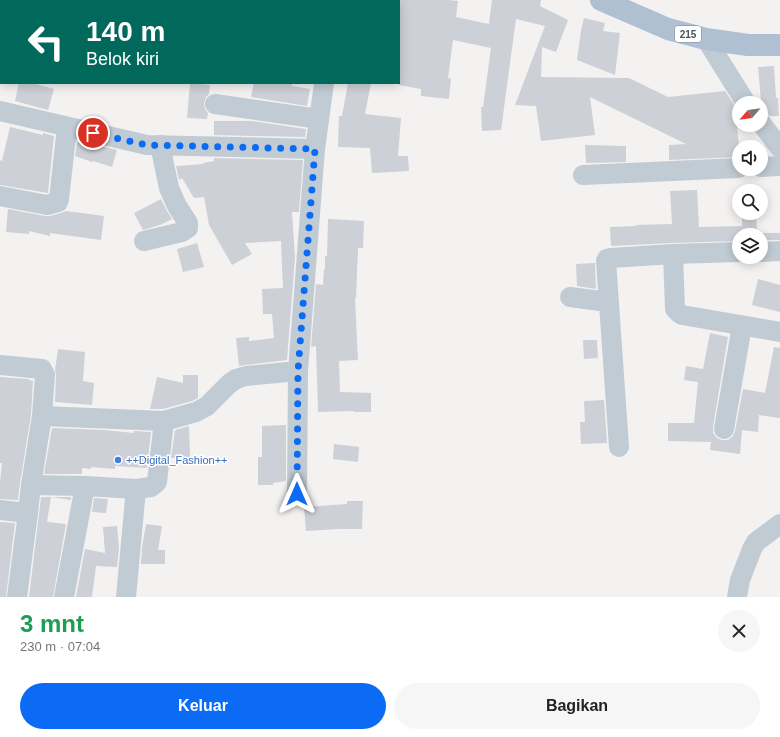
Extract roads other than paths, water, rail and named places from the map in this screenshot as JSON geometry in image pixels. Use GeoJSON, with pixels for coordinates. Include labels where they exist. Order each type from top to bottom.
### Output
{"type":"FeatureCollection","features":[{"type":"Feature","properties":{"kind":"main road","name":"215"},"geometry":{"type":"LineString","coordinates":[[601,0],[668,29],[706,39],[748,45],[780,45]]}},
{"type":"Feature","properties":{"kind":"street"},"geometry":{"type":"LineString","coordinates":[[706,39],[742,96]]}},
{"type":"Feature","properties":{"kind":"street"},"geometry":{"type":"LineString","coordinates":[[297,494],[298,371],[315,149],[324,84]]}},
{"type":"Feature","properties":{"kind":"street"},"geometry":{"type":"LineString","coordinates":[[215,104],[319,119]]}},
{"type":"Feature","properties":{"kind":"street"},"geometry":{"type":"LineString","coordinates":[[0,112],[147,145],[315,149]]}},
{"type":"Feature","properties":{"kind":"street"},"geometry":{"type":"LineString","coordinates":[[0,196],[47,205],[58,202],[67,126]]}},
{"type":"Feature","properties":{"kind":"street"},"geometry":{"type":"LineString","coordinates":[[768,132],[780,148]]}},
{"type":"Feature","properties":{"kind":"street"},"geometry":{"type":"LineString","coordinates":[[144,241],[182,232],[188,228],[188,222],[177,206],[169,188],[160,145]]}},
{"type":"Feature","properties":{"kind":"street"},"geometry":{"type":"LineString","coordinates":[[768,167],[780,166]]}},
{"type":"Feature","properties":{"kind":"street"},"geometry":{"type":"LineString","coordinates":[[582,175],[732,168]]}},
{"type":"Feature","properties":{"kind":"street"},"geometry":{"type":"LineString","coordinates":[[768,252],[780,251]]}},
{"type":"Feature","properties":{"kind":"street"},"geometry":{"type":"LineString","coordinates":[[619,447],[608,302],[607,259],[673,254],[732,252]]}},
{"type":"Feature","properties":{"kind":"street"},"geometry":{"type":"LineString","coordinates":[[673,254],[675,309],[679,313],[682,315],[780,332]]}},
{"type":"Feature","properties":{"kind":"street"},"geometry":{"type":"LineString","coordinates":[[570,297],[608,302]]}},
{"type":"Feature","properties":{"kind":"street"},"geometry":{"type":"LineString","coordinates":[[724,429],[742,326]]}},
{"type":"Feature","properties":{"kind":"street"},"geometry":{"type":"LineString","coordinates":[[0,365],[42,369],[45,375],[42,416],[31,484],[17,597]]}},
{"type":"Feature","properties":{"kind":"street"},"geometry":{"type":"LineString","coordinates":[[42,416],[164,421],[196,412],[207,406],[229,384],[246,376],[298,371]]}},
{"type":"Feature","properties":{"kind":"street"},"geometry":{"type":"LineString","coordinates":[[31,484],[136,489],[151,487],[157,482],[164,421]]}},
{"type":"Feature","properties":{"kind":"street"},"geometry":{"type":"LineString","coordinates":[[64,597],[85,486]]}},
{"type":"Feature","properties":{"kind":"street"},"geometry":{"type":"LineString","coordinates":[[126,597],[136,489]]}},
{"type":"Feature","properties":{"kind":"street"},"geometry":{"type":"LineString","coordinates":[[0,510],[28,513]]}},
{"type":"Feature","properties":{"kind":"street"},"geometry":{"type":"LineString","coordinates":[[736,597],[740,580],[756,542],[780,524]]}},
{"type":"Feature","properties":{"kind":"place","name":"++Digital_Fashion++"},"geometry":{"type":"Point","coordinates":[118,460]}}]}
